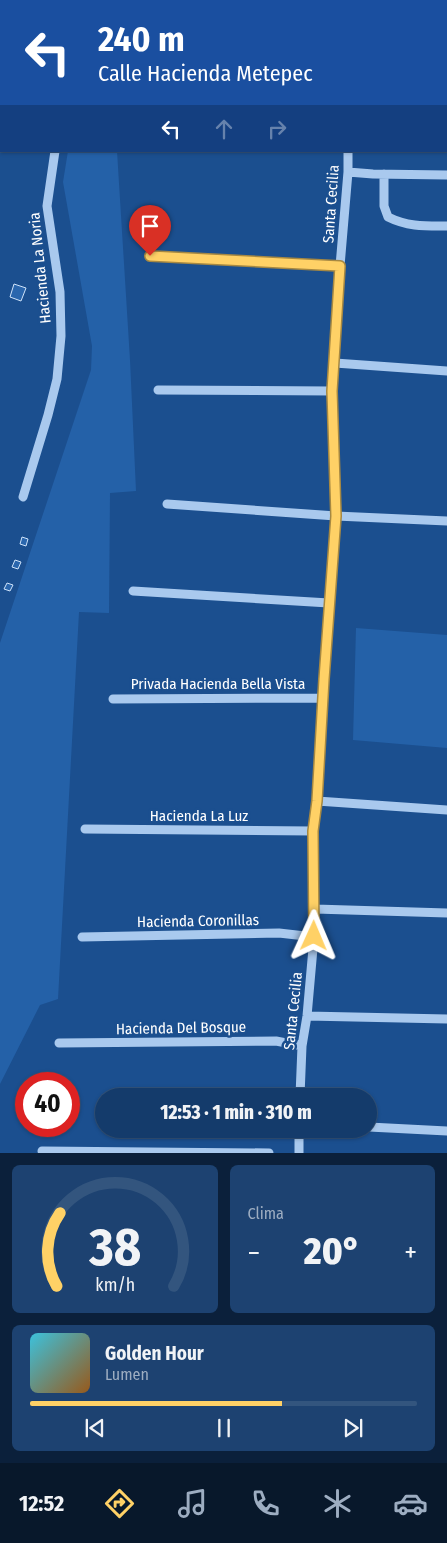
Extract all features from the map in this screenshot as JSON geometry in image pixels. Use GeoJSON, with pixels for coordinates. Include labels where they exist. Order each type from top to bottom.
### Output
{"type":"FeatureCollection","features":[{"type":"Feature","properties":{"kind":"street","name":"Hacienda La Noria"},"geometry":{"type":"LineString","coordinates":[[22,497],[57,380],[61,336],[60,292],[47,206],[55,152]]}},
{"type":"Feature","properties":{"kind":"street","name":"Santa Cecilia"},"geometry":{"type":"LineString","coordinates":[[300,1088],[302,1046],[307,1016],[314,936],[313,831],[317,801],[322,698],[336,516],[332,391],[348,152]]}},
{"type":"Feature","properties":{"kind":"street"},"geometry":{"type":"LineString","coordinates":[[348,172],[447,175]]}},
{"type":"Feature","properties":{"kind":"street"},"geometry":{"type":"LineString","coordinates":[[384,174],[384,206],[388,217],[400,223],[417,226],[447,226]]}},
{"type":"Feature","properties":{"kind":"street"},"geometry":{"type":"LineString","coordinates":[[150,256],[340,266]]}},
{"type":"Feature","properties":{"kind":"street"},"geometry":{"type":"LineString","coordinates":[[335,363],[447,371]]}},
{"type":"Feature","properties":{"kind":"street"},"geometry":{"type":"LineString","coordinates":[[158,390],[332,391]]}},
{"type":"Feature","properties":{"kind":"street"},"geometry":{"type":"LineString","coordinates":[[167,504],[336,516],[447,521]]}},
{"type":"Feature","properties":{"kind":"street"},"geometry":{"type":"LineString","coordinates":[[133,591],[329,604]]}},
{"type":"Feature","properties":{"kind":"street","name":"Privada Hacienda Bella Vista"},"geometry":{"type":"LineString","coordinates":[[113,699],[322,698]]}},
{"type":"Feature","properties":{"kind":"street"},"geometry":{"type":"LineString","coordinates":[[317,801],[447,810]]}},
{"type":"Feature","properties":{"kind":"street","name":"Hacienda La Luz"},"geometry":{"type":"LineString","coordinates":[[85,829],[313,831]]}},
{"type":"Feature","properties":{"kind":"street"},"geometry":{"type":"LineString","coordinates":[[315,909],[447,913]]}},
{"type":"Feature","properties":{"kind":"street","name":"Hacienda Coronillas"},"geometry":{"type":"LineString","coordinates":[[82,938],[278,933],[314,936]]}},
{"type":"Feature","properties":{"kind":"street"},"geometry":{"type":"LineString","coordinates":[[307,1016],[447,1019]]}},
{"type":"Feature","properties":{"kind":"street","name":"Hacienda Del Bosque"},"geometry":{"type":"LineString","coordinates":[[60,1043],[276,1041],[302,1046]]}},
{"type":"Feature","properties":{"kind":"street"},"geometry":{"type":"LineString","coordinates":[[377,1127],[447,1131]]}},
{"type":"Feature","properties":{"kind":"street"},"geometry":{"type":"LineString","coordinates":[[299,1138],[299,1153]]}},
{"type":"Feature","properties":{"kind":"street"},"geometry":{"type":"LineString","coordinates":[[42,1151],[269,1153]]}},
{"type":"Feature","properties":{"kind":"shaded area"},"geometry":{"type":"Polygon","coordinates":[[[68,152],[117,152],[136,491],[110,493],[109,613],[79,612],[58,999],[40,1005],[0,1084],[0,643],[91,370],[92,346],[63,182],[68,152]]]}},
{"type":"Feature","properties":{"kind":"shaded area"},"geometry":{"type":"Polygon","coordinates":[[[356,628],[447,635],[447,748],[353,740],[356,628]]]}},
{"type":"Feature","properties":{"kind":"building"},"geometry":{"type":"Polygon","coordinates":[[[14,284],[26,288],[21,301],[10,297],[14,284]]]}},
{"type":"Feature","properties":{"kind":"building"},"geometry":{"type":"Polygon","coordinates":[[[22,537],[28,539],[26,546],[20,544],[22,537]]]}},
{"type":"Feature","properties":{"kind":"building"},"geometry":{"type":"Polygon","coordinates":[[[15,560],[21,562],[18,569],[12,567],[15,560]]]}},
{"type":"Feature","properties":{"kind":"building"},"geometry":{"type":"Polygon","coordinates":[[[7,583],[13,585],[10,591],[4,589],[7,583]]]}},
{"type":"Feature","properties":{"kind":"route"},"geometry":{"type":"LineString","coordinates":[[150,256],[340,266],[332,391],[336,516],[317,801],[313,831],[314,936]]}}]}
